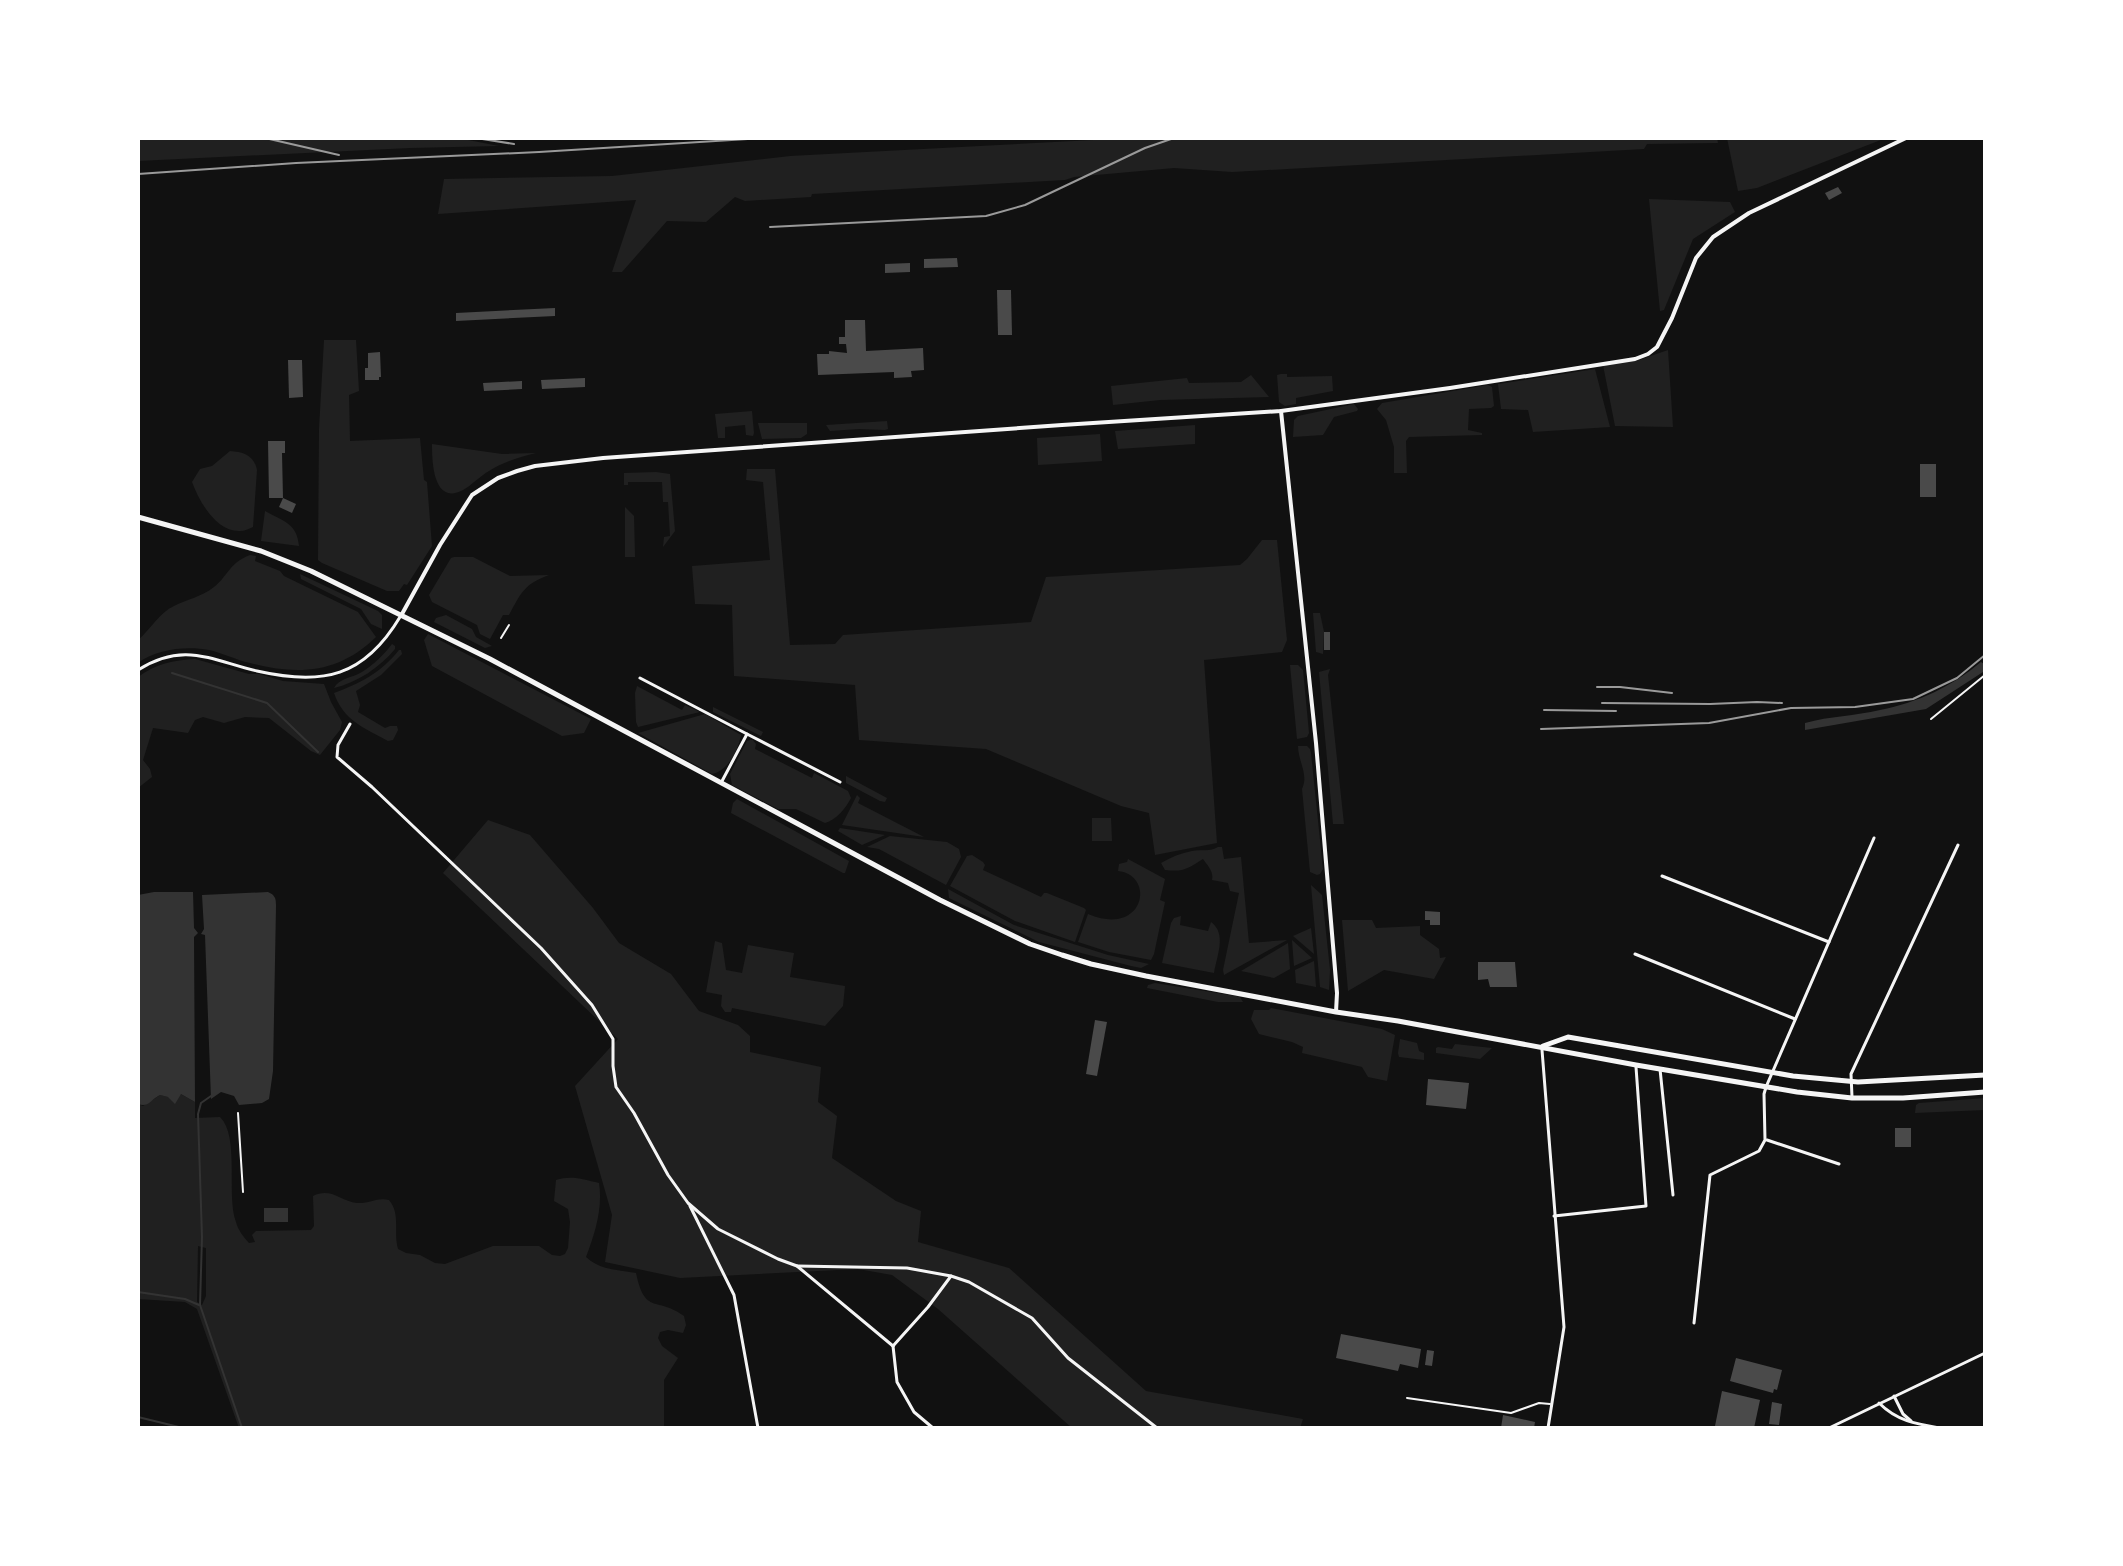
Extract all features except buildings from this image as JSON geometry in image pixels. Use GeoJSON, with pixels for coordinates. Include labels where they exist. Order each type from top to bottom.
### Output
{"type":"FeatureCollection","features":[{"type":"Feature","properties":{"kind":"main road"},"geometry":{"type":"LineString","coordinates":[[138,517],[280,558],[311,571],[490,659],[940,900],[1030,944],[1091,964],[1336,1012],[1766,1087],[1852,1098],[1985,1092]]}},
{"type":"Feature","properties":{"kind":"main road"},"geometry":{"type":"LineString","coordinates":[[1542,1047],[1568,1037],[1772,1072],[1851,1082],[1985,1075]]}},
{"type":"Feature","properties":{"kind":"street"},"geometry":{"type":"LineString","coordinates":[[138,670],[168,656],[190,654],[289,676],[317,677],[348,669],[369,656],[389,636],[435,553],[472,495],[498,478],[535,466],[603,458],[1281,411],[1635,359],[1657,347],[1696,258],[1713,237],[1749,213],[1906,138]]}},
{"type":"Feature","properties":{"kind":"street"},"geometry":{"type":"LineString","coordinates":[[1281,411],[1327,868],[1336,1012]]}},
{"type":"Feature","properties":{"kind":"street"},"geometry":{"type":"LineString","coordinates":[[640,678],[840,782]]}},
{"type":"Feature","properties":{"kind":"street"},"geometry":{"type":"LineString","coordinates":[[350,724],[338,745],[337,757],[541,948],[592,1005],[613,1039],[616,1087],[688,1203],[734,1295],[758,1428]]}},
{"type":"Feature","properties":{"kind":"street"},"geometry":{"type":"LineString","coordinates":[[721,783],[747,734]]}},
{"type":"Feature","properties":{"kind":"street"},"geometry":{"type":"LineString","coordinates":[[1694,1323],[1710,1175],[1759,1151],[1765,1140],[1766,1087],[1874,838]]}},
{"type":"Feature","properties":{"kind":"street"},"geometry":{"type":"LineString","coordinates":[[1852,1098],[1851,1074],[1958,845]]}},
{"type":"Feature","properties":{"kind":"street"},"geometry":{"type":"LineString","coordinates":[[1662,876],[1829,942]]}},
{"type":"Feature","properties":{"kind":"street"},"geometry":{"type":"LineString","coordinates":[[1635,954],[1796,1020]]}},
{"type":"Feature","properties":{"kind":"street"},"geometry":{"type":"LineString","coordinates":[[1542,1047],[1564,1327],[1548,1428]]}},
{"type":"Feature","properties":{"kind":"street"},"geometry":{"type":"LineString","coordinates":[[1554,1216],[1646,1206],[1636,1065]]}},
{"type":"Feature","properties":{"kind":"street"},"geometry":{"type":"LineString","coordinates":[[1660,1069],[1673,1195]]}},
{"type":"Feature","properties":{"kind":"street"},"geometry":{"type":"LineString","coordinates":[[1765,1140],[1839,1164]]}},
{"type":"Feature","properties":{"kind":"street"},"geometry":{"type":"LineString","coordinates":[[688,1203],[718,1229],[797,1266],[907,1268],[969,1282],[1032,1318],[1068,1358],[1157,1428]]}},
{"type":"Feature","properties":{"kind":"street"},"geometry":{"type":"LineString","coordinates":[[797,1266],[893,1346],[897,1382],[914,1412],[933,1428]]}},
{"type":"Feature","properties":{"kind":"street"},"geometry":{"type":"LineString","coordinates":[[893,1346],[951,1276]]}},
{"type":"Feature","properties":{"kind":"street"},"geometry":{"type":"LineString","coordinates":[[1829,1428],[1985,1353]]}},
{"type":"Feature","properties":{"kind":"street"},"geometry":{"type":"LineString","coordinates":[[1894,1396],[1903,1414],[1915,1423]]}},
{"type":"Feature","properties":{"kind":"street"},"geometry":{"type":"LineString","coordinates":[[1879,1403],[1891,1415],[1904,1421],[1940,1428]]}},
{"type":"Feature","properties":{"kind":"lane"},"geometry":{"type":"LineString","coordinates":[[501,638],[509,625]]}},
{"type":"Feature","properties":{"kind":"lane"},"geometry":{"type":"LineString","coordinates":[[1931,719],[1985,675]]}},
{"type":"Feature","properties":{"kind":"lane"},"geometry":{"type":"LineString","coordinates":[[238,1113],[243,1192]]}},
{"type":"Feature","properties":{"kind":"lane"},"geometry":{"type":"LineString","coordinates":[[1407,1398],[1511,1413],[1539,1403],[1551,1404]]}},
{"type":"Feature","properties":{"kind":"shaded area"},"geometry":{"type":"Polygon","coordinates":[[[138,138],[458,138],[499,146],[138,161],[138,138]]]}},
{"type":"Feature","properties":{"kind":"shaded area"},"geometry":{"type":"Polygon","coordinates":[[[1132,138],[1717,138],[1718,143],[1647,144],[1644,149],[1232,172],[1174,168],[1065,180],[812,194],[811,197],[745,201],[735,197],[706,222],[667,221],[622,272],[612,272],[636,200],[438,214],[444,179],[612,176],[790,156],[1132,138]]]}},
{"type":"Feature","properties":{"kind":"shaded area"},"geometry":{"type":"Polygon","coordinates":[[[1727,138],[1886,138],[1757,188],[1738,191],[1727,138]]]}},
{"type":"Feature","properties":{"kind":"shaded area"},"geometry":{"type":"Polygon","coordinates":[[[1649,199],[1730,202],[1735,212],[1693,239],[1664,310],[1660,311],[1649,199]]]}},
{"type":"Feature","properties":{"kind":"shaded area"},"geometry":{"type":"Polygon","coordinates":[[[324,340],[356,340],[359,391],[349,395],[350,441],[420,438],[432,546],[407,585],[404,584],[399,591],[387,591],[318,560],[319,429],[324,340]]]}},
{"type":"Feature","properties":{"kind":"shaded area"},"geometry":{"type":"Polygon","coordinates":[[[1668,350],[1673,427],[1615,426],[1603,365],[1636,361],[1668,350]]]}},
{"type":"Feature","properties":{"kind":"shaded area"},"geometry":{"type":"Polygon","coordinates":[[[1595,369],[1610,427],[1533,432],[1528,410],[1501,409],[1498,384],[1595,369]]]}},
{"type":"Feature","properties":{"kind":"shaded area"},"geometry":{"type":"Polygon","coordinates":[[[1287,374],[1287,377],[1332,376],[1333,391],[1296,398],[1296,404],[1285,406],[1279,402],[1277,375],[1287,374]]]}},
{"type":"Feature","properties":{"kind":"shaded area"},"geometry":{"type":"Polygon","coordinates":[[[1251,375],[1269,397],[1160,400],[1113,405],[1111,386],[1187,378],[1189,383],[1241,382],[1251,375]]]}},
{"type":"Feature","properties":{"kind":"shaded area"},"geometry":{"type":"Polygon","coordinates":[[[1488,385],[1492,387],[1494,406],[1469,409],[1468,430],[1482,435],[1409,437],[1406,441],[1407,473],[1394,473],[1394,447],[1386,420],[1377,409],[1382,403],[1488,385]]]}},
{"type":"Feature","properties":{"kind":"shaded area"},"geometry":{"type":"Polygon","coordinates":[[[1354,404],[1357,411],[1334,417],[1323,435],[1293,437],[1294,420],[1298,416],[1354,404]]]}},
{"type":"Feature","properties":{"kind":"shaded area"},"geometry":{"type":"Polygon","coordinates":[[[752,411],[753,436],[746,435],[745,425],[725,427],[725,438],[718,438],[715,414],[752,411]]]}},
{"type":"Feature","properties":{"kind":"shaded area"},"geometry":{"type":"Polygon","coordinates":[[[887,421],[888,429],[885,430],[830,431],[826,425],[887,421]]]}},
{"type":"Feature","properties":{"kind":"shaded area"},"geometry":{"type":"Polygon","coordinates":[[[758,423],[807,423],[807,434],[801,438],[762,439],[758,423]]]}},
{"type":"Feature","properties":{"kind":"shaded area"},"geometry":{"type":"Polygon","coordinates":[[[1195,425],[1195,444],[1118,449],[1115,431],[1195,425]]]}},
{"type":"Feature","properties":{"kind":"shaded area"},"geometry":{"type":"Polygon","coordinates":[[[1100,434],[1102,461],[1038,465],[1037,438],[1100,434]]]}},
{"type":"Feature","properties":{"kind":"shaded area"},"geometry":{"type":"Polygon","coordinates":[[[432,444],[502,454],[536,453],[500,465],[463,490],[453,493],[446,492],[436,479],[432,444]]]}},
{"type":"Feature","properties":{"kind":"shaded area"},"geometry":{"type":"Polygon","coordinates":[[[230,451],[247,455],[257,470],[253,527],[243,531],[231,530],[216,521],[199,498],[192,482],[200,469],[212,466],[230,451]]]}},
{"type":"Feature","properties":{"kind":"shaded area"},"geometry":{"type":"Polygon","coordinates":[[[747,469],[775,469],[790,645],[835,644],[843,635],[1031,622],[1046,577],[1240,565],[1262,540],[1277,540],[1287,640],[1282,652],[1204,660],[1217,843],[1155,855],[1149,813],[1121,806],[986,749],[859,740],[855,685],[734,676],[732,605],[695,604],[692,566],[770,560],[763,482],[746,480],[747,469]]]}},
{"type":"Feature","properties":{"kind":"shaded area"},"geometry":{"type":"Polygon","coordinates":[[[624,473],[670,474],[675,531],[663,547],[664,537],[670,536],[668,502],[663,502],[662,482],[628,482],[624,485],[624,473]]]}},
{"type":"Feature","properties":{"kind":"shaded area"},"geometry":{"type":"Polygon","coordinates":[[[625,507],[634,516],[635,557],[625,557],[625,507]]]}},
{"type":"Feature","properties":{"kind":"shaded area"},"geometry":{"type":"Polygon","coordinates":[[[265,511],[292,527],[299,546],[261,541],[265,511]]]}},
{"type":"Feature","properties":{"kind":"shaded area"},"geometry":{"type":"Polygon","coordinates":[[[250,555],[256,556],[255,561],[358,612],[376,637],[348,658],[302,670],[268,667],[191,648],[163,652],[138,663],[138,640],[160,617],[174,606],[209,590],[237,562],[250,555]]]}},
{"type":"Feature","properties":{"kind":"shaded area"},"geometry":{"type":"Polygon","coordinates":[[[454,557],[473,557],[510,576],[549,575],[524,590],[509,615],[503,615],[490,639],[480,634],[477,625],[432,602],[429,595],[454,557]]]}},
{"type":"Feature","properties":{"kind":"shaded area"},"geometry":{"type":"Polygon","coordinates":[[[300,574],[378,611],[382,615],[382,629],[371,624],[361,609],[301,579],[300,574]]]}},
{"type":"Feature","properties":{"kind":"shaded area"},"geometry":{"type":"Polygon","coordinates":[[[1313,613],[1320,613],[1324,632],[1323,654],[1316,652],[1313,613]]]}},
{"type":"Feature","properties":{"kind":"shaded area"},"geometry":{"type":"Polygon","coordinates":[[[446,615],[472,629],[476,637],[492,646],[485,648],[434,622],[436,618],[446,615]]]}},
{"type":"Feature","properties":{"kind":"shaded area"},"geometry":{"type":"Polygon","coordinates":[[[428,634],[591,719],[584,733],[562,736],[432,666],[424,640],[428,634]]]}},
{"type":"Feature","properties":{"kind":"shaded area"},"geometry":{"type":"Polygon","coordinates":[[[392,644],[395,649],[375,668],[360,678],[334,688],[339,682],[370,666],[392,644]]]}},
{"type":"Feature","properties":{"kind":"shaded area"},"geometry":{"type":"Polygon","coordinates":[[[399,650],[402,654],[381,675],[356,691],[360,705],[358,712],[385,728],[397,726],[393,740],[388,741],[349,717],[334,693],[370,676],[399,650]]]}},
{"type":"Feature","properties":{"kind":"shaded area"},"geometry":{"type":"Polygon","coordinates":[[[195,659],[283,681],[324,684],[342,722],[340,730],[320,755],[269,718],[245,717],[224,723],[203,717],[195,720],[188,733],[153,728],[143,760],[152,777],[138,788],[138,677],[165,664],[195,659]]]}},
{"type":"Feature","properties":{"kind":"shaded area"},"geometry":{"type":"Polygon","coordinates":[[[1981,662],[1984,664],[1983,672],[1926,709],[1805,730],[1805,723],[1880,710],[1921,698],[1958,679],[1981,662]]]}},
{"type":"Feature","properties":{"kind":"shaded area"},"geometry":{"type":"Polygon","coordinates":[[[1290,665],[1298,665],[1303,670],[1309,733],[1307,737],[1297,739],[1290,665]]]}},
{"type":"Feature","properties":{"kind":"shaded area"},"geometry":{"type":"Polygon","coordinates":[[[1330,669],[1328,675],[1344,824],[1333,824],[1319,672],[1330,669]]]}},
{"type":"Feature","properties":{"kind":"shaded area"},"geometry":{"type":"Polygon","coordinates":[[[637,686],[682,710],[685,705],[700,712],[638,727],[637,686]]]}},
{"type":"Feature","properties":{"kind":"shaded area"},"geometry":{"type":"Polygon","coordinates":[[[713,707],[763,732],[761,736],[713,712],[713,707]]]}},
{"type":"Feature","properties":{"kind":"shaded area"},"geometry":{"type":"Polygon","coordinates":[[[705,714],[741,735],[731,759],[723,769],[712,774],[638,733],[705,714]]]}},
{"type":"Feature","properties":{"kind":"shaded area"},"geometry":{"type":"Polygon","coordinates":[[[753,740],[755,749],[812,778],[814,773],[848,791],[851,798],[846,806],[825,823],[796,809],[778,809],[732,785],[730,774],[747,741],[753,740]]]}},
{"type":"Feature","properties":{"kind":"shaded area"},"geometry":{"type":"Polygon","coordinates":[[[1298,746],[1307,746],[1311,753],[1323,869],[1317,875],[1310,872],[1302,789],[1304,773],[1298,746]]]}},
{"type":"Feature","properties":{"kind":"shaded area"},"geometry":{"type":"Polygon","coordinates":[[[846,776],[887,798],[885,802],[846,783],[846,776]]]}},
{"type":"Feature","properties":{"kind":"shaded area"},"geometry":{"type":"Polygon","coordinates":[[[857,795],[860,798],[858,803],[924,837],[842,825],[857,795]]]}},
{"type":"Feature","properties":{"kind":"shaded area"},"geometry":{"type":"Polygon","coordinates":[[[737,799],[849,861],[845,873],[731,813],[737,799]]]}},
{"type":"Feature","properties":{"kind":"shaded area"},"geometry":{"type":"Polygon","coordinates":[[[1092,818],[1111,818],[1112,841],[1092,841],[1092,818]]]}},
{"type":"Feature","properties":{"kind":"shaded area"},"geometry":{"type":"Polygon","coordinates":[[[488,820],[530,835],[619,943],[671,974],[699,1011],[738,1025],[750,1036],[750,1052],[821,1067],[818,1102],[837,1116],[832,1158],[896,1201],[921,1211],[918,1242],[1009,1268],[1146,1391],[1303,1419],[1300,1428],[1072,1428],[938,1309],[892,1275],[858,1269],[680,1278],[605,1262],[612,1215],[575,1086],[618,1039],[443,873],[488,820]]]}},
{"type":"Feature","properties":{"kind":"shaded area"},"geometry":{"type":"Polygon","coordinates":[[[840,828],[885,835],[862,845],[838,831],[840,828]]]}},
{"type":"Feature","properties":{"kind":"shaded area"},"geometry":{"type":"Polygon","coordinates":[[[890,836],[947,842],[959,849],[961,857],[946,885],[879,849],[867,847],[890,836]]]}},
{"type":"Feature","properties":{"kind":"shaded area"},"geometry":{"type":"Polygon","coordinates":[[[1222,847],[1224,859],[1241,857],[1249,943],[1287,940],[1224,975],[1239,893],[1230,891],[1228,883],[1212,880],[1203,859],[1177,871],[1165,870],[1161,863],[1184,853],[1222,847]]]}},
{"type":"Feature","properties":{"kind":"shaded area"},"geometry":{"type":"Polygon","coordinates":[[[972,855],[983,862],[983,870],[1041,897],[1047,893],[1084,908],[1086,910],[1075,942],[1015,921],[950,886],[967,856],[972,855]]]}},
{"type":"Feature","properties":{"kind":"shaded area"},"geometry":{"type":"Polygon","coordinates":[[[1128,859],[1165,879],[1160,900],[1165,902],[1151,960],[1078,942],[1088,914],[1107,919],[1122,918],[1133,912],[1139,903],[1137,883],[1130,875],[1118,871],[1119,864],[1128,859]]]}},
{"type":"Feature","properties":{"kind":"shaded area"},"geometry":{"type":"Polygon","coordinates":[[[1311,885],[1322,895],[1330,970],[1329,990],[1320,987],[1311,885]]]}},
{"type":"Feature","properties":{"kind":"shaded area"},"geometry":{"type":"Polygon","coordinates":[[[948,889],[1014,925],[1108,955],[1149,964],[1141,968],[1131,966],[1039,942],[949,898],[948,889]]]}},
{"type":"Feature","properties":{"kind":"shaded area"},"geometry":{"type":"Polygon","coordinates":[[[193,892],[194,928],[198,933],[194,937],[195,1102],[181,1094],[175,1104],[168,1097],[160,1095],[147,1104],[138,1104],[138,895],[193,892]]]}},
{"type":"Feature","properties":{"kind":"shaded area"},"geometry":{"type":"Polygon","coordinates":[[[268,892],[274,896],[276,903],[273,1071],[269,1099],[262,1103],[239,1105],[234,1096],[221,1092],[211,1099],[205,935],[201,934],[204,929],[202,895],[268,892]]]}},
{"type":"Feature","properties":{"kind":"shaded area"},"geometry":{"type":"Polygon","coordinates":[[[1181,916],[1180,925],[1208,931],[1211,922],[1219,932],[1220,945],[1214,973],[1162,963],[1171,923],[1181,916]]]}},
{"type":"Feature","properties":{"kind":"shaded area"},"geometry":{"type":"Polygon","coordinates":[[[1342,920],[1372,920],[1376,928],[1420,926],[1420,935],[1439,949],[1440,958],[1446,957],[1434,979],[1384,970],[1348,991],[1342,920]]]}},
{"type":"Feature","properties":{"kind":"shaded area"},"geometry":{"type":"Polygon","coordinates":[[[1311,928],[1314,954],[1293,936],[1311,928]]]}},
{"type":"Feature","properties":{"kind":"shaded area"},"geometry":{"type":"Polygon","coordinates":[[[1292,940],[1312,958],[1294,966],[1292,940]]]}},
{"type":"Feature","properties":{"kind":"shaded area"},"geometry":{"type":"Polygon","coordinates":[[[715,941],[722,943],[726,970],[742,973],[748,945],[794,953],[790,977],[845,986],[843,1006],[825,1026],[732,1008],[731,1012],[725,1012],[721,1006],[722,995],[706,992],[715,941]]]}},
{"type":"Feature","properties":{"kind":"shaded area"},"geometry":{"type":"Polygon","coordinates":[[[1288,943],[1290,969],[1274,978],[1241,971],[1288,943]]]}},
{"type":"Feature","properties":{"kind":"shaded area"},"geometry":{"type":"Polygon","coordinates":[[[1314,961],[1316,987],[1296,983],[1295,970],[1314,961]]]}},
{"type":"Feature","properties":{"kind":"shaded area"},"geometry":{"type":"Polygon","coordinates":[[[1155,983],[1236,996],[1243,1002],[1218,1002],[1147,988],[1155,983]]]}},
{"type":"Feature","properties":{"kind":"shaded area"},"geometry":{"type":"Polygon","coordinates":[[[1271,1008],[1382,1029],[1395,1035],[1387,1081],[1368,1077],[1362,1067],[1302,1053],[1303,1047],[1292,1042],[1259,1034],[1251,1019],[1254,1010],[1271,1008]]]}},
{"type":"Feature","properties":{"kind":"shaded area"},"geometry":{"type":"Polygon","coordinates":[[[1400,1039],[1417,1043],[1419,1051],[1424,1053],[1424,1060],[1399,1057],[1400,1039]]]}},
{"type":"Feature","properties":{"kind":"shaded area"},"geometry":{"type":"Polygon","coordinates":[[[1455,1044],[1492,1048],[1480,1059],[1436,1053],[1438,1047],[1452,1049],[1455,1044]]]}},
{"type":"Feature","properties":{"kind":"shaded area"},"geometry":{"type":"Polygon","coordinates":[[[181,1094],[195,1102],[195,1118],[220,1117],[226,1126],[230,1138],[233,1211],[238,1228],[249,1243],[255,1242],[252,1235],[256,1231],[311,1230],[314,1226],[313,1196],[325,1193],[357,1203],[389,1200],[395,1211],[398,1249],[435,1263],[445,1264],[493,1246],[539,1246],[552,1255],[560,1256],[568,1248],[570,1222],[568,1209],[554,1201],[556,1180],[572,1178],[599,1183],[597,1220],[586,1257],[603,1267],[636,1273],[648,1300],[684,1316],[686,1325],[683,1333],[668,1330],[660,1332],[658,1338],[662,1346],[678,1358],[664,1380],[664,1428],[239,1428],[197,1309],[185,1302],[138,1299],[138,1104],[143,1106],[160,1095],[181,1094]],[[198,1246],[197,1302],[202,1305],[206,1296],[206,1248],[198,1246]]]}},
{"type":"Feature","properties":{"kind":"shaded area"},"geometry":{"type":"Polygon","coordinates":[[[1985,1098],[1985,1110],[1915,1113],[1919,1103],[1985,1098]]]}},
{"type":"Feature","properties":{"kind":"shaded area"},"geometry":{"type":"Polygon","coordinates":[[[264,1208],[288,1208],[288,1222],[264,1222],[264,1208]]]}},
{"type":"Feature","properties":{"kind":"waterway"},"geometry":{"type":"LineString","coordinates":[[172,673],[267,703],[318,752]]}},
{"type":"Feature","properties":{"kind":"waterway"},"geometry":{"type":"LineString","coordinates":[[211,1096],[201,1103],[198,1114],[202,1237],[200,1305],[242,1428]]}},
{"type":"Feature","properties":{"kind":"waterway"},"geometry":{"type":"LineString","coordinates":[[138,1292],[185,1299],[199,1305]]}},
{"type":"Feature","properties":{"kind":"waterway"},"geometry":{"type":"LineString","coordinates":[[138,1417],[183,1428]]}},
{"type":"Feature","properties":{"kind":"railway"},"geometry":{"type":"LineString","coordinates":[[265,138],[339,155]]}},
{"type":"Feature","properties":{"kind":"railway"},"geometry":{"type":"LineString","coordinates":[[476,138],[514,144]]}},
{"type":"Feature","properties":{"kind":"railway"},"geometry":{"type":"LineString","coordinates":[[138,174],[765,138]]}},
{"type":"Feature","properties":{"kind":"railway"},"geometry":{"type":"LineString","coordinates":[[770,227],[986,216],[1025,205],[1145,148],[1174,138]]}},
{"type":"Feature","properties":{"kind":"railway"},"geometry":{"type":"LineString","coordinates":[[1541,729],[1709,723],[1791,708],[1855,707],[1913,699],[1957,678],[1985,655]]}},
{"type":"Feature","properties":{"kind":"railway"},"geometry":{"type":"LineString","coordinates":[[1597,687],[1672,693]]}},
{"type":"Feature","properties":{"kind":"railway"},"geometry":{"type":"LineString","coordinates":[[1602,703],[1782,703]]}},
{"type":"Feature","properties":{"kind":"railway"},"geometry":{"type":"LineString","coordinates":[[1544,710],[1616,711]]}}]}
